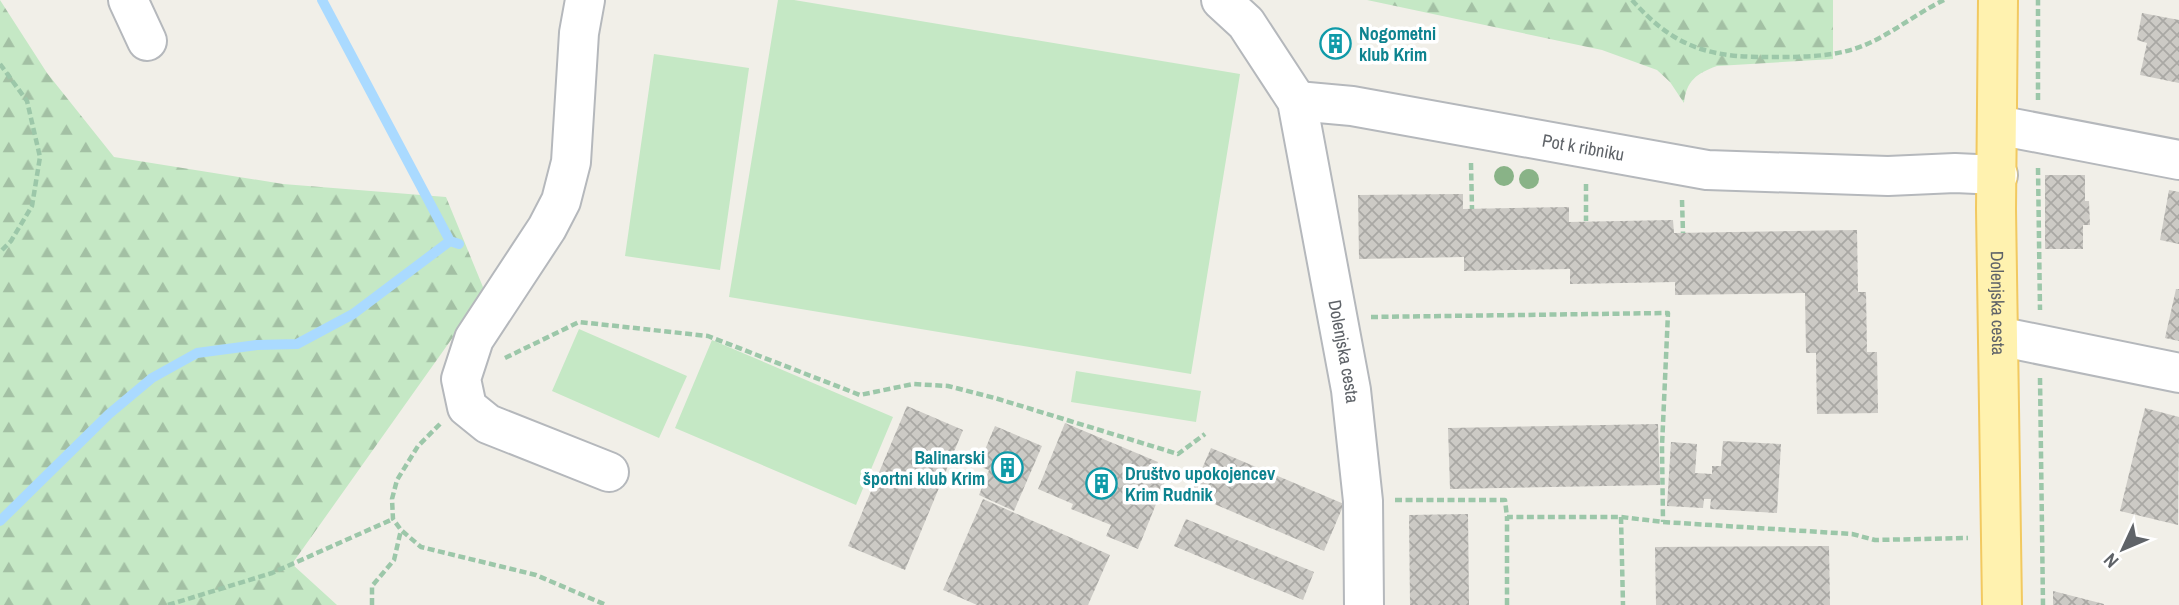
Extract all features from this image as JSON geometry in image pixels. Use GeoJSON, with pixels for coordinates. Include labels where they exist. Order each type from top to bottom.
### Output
{"type":"FeatureCollection","features":[{"type":"Feature","properties":{"kind":"main road","name":"Dolenjska cesta"},"geometry":{"type":"LineString","coordinates":[[1998,0],[1998,336],[2002,605]]}},
{"type":"Feature","properties":{"kind":"street"},"geometry":{"type":"LineString","coordinates":[[128,0],[147,41]]}},
{"type":"Feature","properties":{"kind":"street"},"geometry":{"type":"LineString","coordinates":[[585,0],[579,33],[571,162],[561,201],[547,228],[474,339],[464,393],[488,424],[609,472]]}},
{"type":"Feature","properties":{"kind":"street"},"geometry":{"type":"LineString","coordinates":[[1221,0],[1246,23],[1297,101]]}},
{"type":"Feature","properties":{"kind":"street","name":"Pot k ribniku"},"geometry":{"type":"LineString","coordinates":[[1297,101],[1365,109],[1707,170],[1876,176],[1955,173],[1998,175]]}},
{"type":"Feature","properties":{"kind":"street","name":"Dolenjska cesta"},"geometry":{"type":"LineString","coordinates":[[1297,101],[1351,390],[1363,501],[1364,605]]}},
{"type":"Feature","properties":{"kind":"street"},"geometry":{"type":"LineString","coordinates":[[1997,125],[2179,160]]}},
{"type":"Feature","properties":{"kind":"street"},"geometry":{"type":"LineString","coordinates":[[1998,336],[2179,373]]}},
{"type":"Feature","properties":{"kind":"path"},"geometry":{"type":"LineString","coordinates":[[1632,0],[1665,32],[1706,52],[1737,57],[1807,57],[1854,49],[1888,34],[1905,21],[1944,0]]}},
{"type":"Feature","properties":{"kind":"path"},"geometry":{"type":"LineString","coordinates":[[2038,0],[2043,605]]}},
{"type":"Feature","properties":{"kind":"path"},"geometry":{"type":"LineString","coordinates":[[0,64],[27,101],[40,157],[32,205],[11,241],[0,252]]}},
{"type":"Feature","properties":{"kind":"path"},"geometry":{"type":"LineString","coordinates":[[1471,162],[1472,209]]}},
{"type":"Feature","properties":{"kind":"path"},"geometry":{"type":"LineString","coordinates":[[1586,183],[1586,221]]}},
{"type":"Feature","properties":{"kind":"path"},"geometry":{"type":"LineString","coordinates":[[1682,200],[1683,233]]}},
{"type":"Feature","properties":{"kind":"path"},"geometry":{"type":"LineString","coordinates":[[1363,318],[1668,313],[1662,446],[1663,522]]}},
{"type":"Feature","properties":{"kind":"path"},"geometry":{"type":"LineString","coordinates":[[606,605],[536,575],[421,547],[401,530],[393,519],[392,499],[404,466],[464,393],[579,322],[708,336],[860,395],[913,384],[948,386],[1178,454],[1205,434]]}},
{"type":"Feature","properties":{"kind":"path"},"geometry":{"type":"LineString","coordinates":[[1363,501],[1505,500],[1507,605]]}},
{"type":"Feature","properties":{"kind":"path"},"geometry":{"type":"LineString","coordinates":[[1507,517],[1621,516],[1663,522],[1852,534],[1875,540],[2000,537]]}},
{"type":"Feature","properties":{"kind":"path"},"geometry":{"type":"LineString","coordinates":[[1621,516],[1623,605]]}},
{"type":"Feature","properties":{"kind":"path"},"geometry":{"type":"LineString","coordinates":[[168,605],[272,573],[393,519]]}},
{"type":"Feature","properties":{"kind":"path"},"geometry":{"type":"LineString","coordinates":[[372,605],[372,586],[394,560],[401,530]]}},
{"type":"Feature","properties":{"kind":"green space"},"geometry":{"type":"Polygon","coordinates":[[[0,0],[47,73],[114,157],[283,184],[446,197],[485,292],[292,564],[337,605],[0,605],[0,0]]]}},
{"type":"Feature","properties":{"kind":"green space"},"geometry":{"type":"Polygon","coordinates":[[[778,0],[794,0],[1240,74],[1191,374],[729,297],[778,0]]]}},
{"type":"Feature","properties":{"kind":"green space"},"geometry":{"type":"Polygon","coordinates":[[[1367,0],[1833,0],[1833,59],[1717,66],[1690,83],[1684,103],[1670,82],[1657,70],[1602,50],[1367,0]]]}},
{"type":"Feature","properties":{"kind":"green space"},"geometry":{"type":"Polygon","coordinates":[[[654,54],[749,68],[720,270],[625,256],[654,54]]]}},
{"type":"Feature","properties":{"kind":"green space"},"geometry":{"type":"Polygon","coordinates":[[[579,329],[687,376],[659,438],[552,391],[579,329]]]}},
{"type":"Feature","properties":{"kind":"green space"},"geometry":{"type":"Polygon","coordinates":[[[712,340],[893,417],[856,505],[675,428],[712,340]]]}},
{"type":"Feature","properties":{"kind":"green space"},"geometry":{"type":"Polygon","coordinates":[[[1076,371],[1201,391],[1196,422],[1071,402],[1076,371]]]}},
{"type":"Feature","properties":{"kind":"building"},"geometry":{"type":"Polygon","coordinates":[[[2142,13],[2179,20],[2179,83],[2140,75],[2147,43],[2137,40],[2142,13]]]}},
{"type":"Feature","properties":{"kind":"building"},"geometry":{"type":"Polygon","coordinates":[[[2045,175],[2085,175],[2085,201],[2089,201],[2090,225],[2083,225],[2083,249],[2045,249],[2045,175]]]}},
{"type":"Feature","properties":{"kind":"building"},"geometry":{"type":"Polygon","coordinates":[[[2169,190],[2179,192],[2179,244],[2160,240],[2169,190]]]}},
{"type":"Feature","properties":{"kind":"building"},"geometry":{"type":"Polygon","coordinates":[[[1463,194],[1463,209],[1569,207],[1569,222],[1673,220],[1674,233],[1857,230],[1858,292],[1866,292],[1867,352],[1877,352],[1878,413],[1817,414],[1816,353],[1806,353],[1805,293],[1675,295],[1675,282],[1570,284],[1570,269],[1464,271],[1464,257],[1359,259],[1358,195],[1463,194]]]}},
{"type":"Feature","properties":{"kind":"building"},"geometry":{"type":"Polygon","coordinates":[[[2176,289],[2179,289],[2179,341],[2165,338],[2176,289]]]}},
{"type":"Feature","properties":{"kind":"building"},"geometry":{"type":"Polygon","coordinates":[[[907,406],[963,430],[905,570],[848,546],[907,406]]]}},
{"type":"Feature","properties":{"kind":"building"},"geometry":{"type":"Polygon","coordinates":[[[2145,408],[2179,417],[2178,525],[2120,511],[2145,408]]]}},
{"type":"Feature","properties":{"kind":"building","name":"Društvo upokojencev Krim Rudnik"},"geometry":{"type":"Polygon","coordinates":[[[1065,423],[1158,462],[1153,474],[1166,479],[1138,549],[1106,536],[1111,525],[1071,509],[1073,504],[1038,489],[1065,423]]]}},
{"type":"Feature","properties":{"kind":"building"},"geometry":{"type":"Polygon","coordinates":[[[1658,424],[1660,485],[1450,489],[1448,428],[1658,424]]]}},
{"type":"Feature","properties":{"kind":"building","name":"Balinarski športni klub Krim"},"geometry":{"type":"Polygon","coordinates":[[[995,426],[1042,446],[1014,511],[979,495],[989,470],[978,466],[995,426]]]}},
{"type":"Feature","properties":{"kind":"building"},"geometry":{"type":"Polygon","coordinates":[[[1723,441],[1781,444],[1777,513],[1710,509],[1711,499],[1704,499],[1703,508],[1667,506],[1671,442],[1697,444],[1695,473],[1712,474],[1712,466],[1721,466],[1723,441]]]}},
{"type":"Feature","properties":{"kind":"building"},"geometry":{"type":"Polygon","coordinates":[[[1211,448],[1344,504],[1324,551],[1191,494],[1211,448]]]}},
{"type":"Feature","properties":{"kind":"building"},"geometry":{"type":"Polygon","coordinates":[[[983,499],[1110,555],[1088,605],[977,605],[943,590],[983,499]]]}},
{"type":"Feature","properties":{"kind":"building"},"geometry":{"type":"Polygon","coordinates":[[[1468,514],[1469,605],[1410,605],[1409,515],[1468,514]]]}},
{"type":"Feature","properties":{"kind":"building"},"geometry":{"type":"Polygon","coordinates":[[[1186,519],[1314,572],[1303,600],[1174,546],[1186,519]]]}},
{"type":"Feature","properties":{"kind":"building"},"geometry":{"type":"Polygon","coordinates":[[[1829,546],[1830,605],[1656,605],[1655,547],[1829,546]]]}},
{"type":"Feature","properties":{"kind":"building"},"geometry":{"type":"Polygon","coordinates":[[[2053,591],[2104,604],[2104,605],[2053,605],[2053,591]]]}},
{"type":"Feature","properties":{"kind":"waterway"},"geometry":{"type":"LineString","coordinates":[[322,0],[450,241]]}},
{"type":"Feature","properties":{"kind":"waterway"},"geometry":{"type":"LineString","coordinates":[[0,521],[109,414],[152,378],[197,353],[257,345],[297,344],[353,314],[450,241],[459,244]]}},
{"type":"Feature","properties":{"kind":"place","name":"Nogometni klub Krim"},"geometry":{"type":"Point","coordinates":[1336,44]}},
{"type":"Feature","properties":{"kind":"place","name":"Balinarski športni klub Krim"},"geometry":{"type":"Point","coordinates":[1008,468]}},
{"type":"Feature","properties":{"kind":"place","name":"Društvo upokojencev Krim Rudnik"},"geometry":{"type":"Point","coordinates":[1102,484]}}]}
